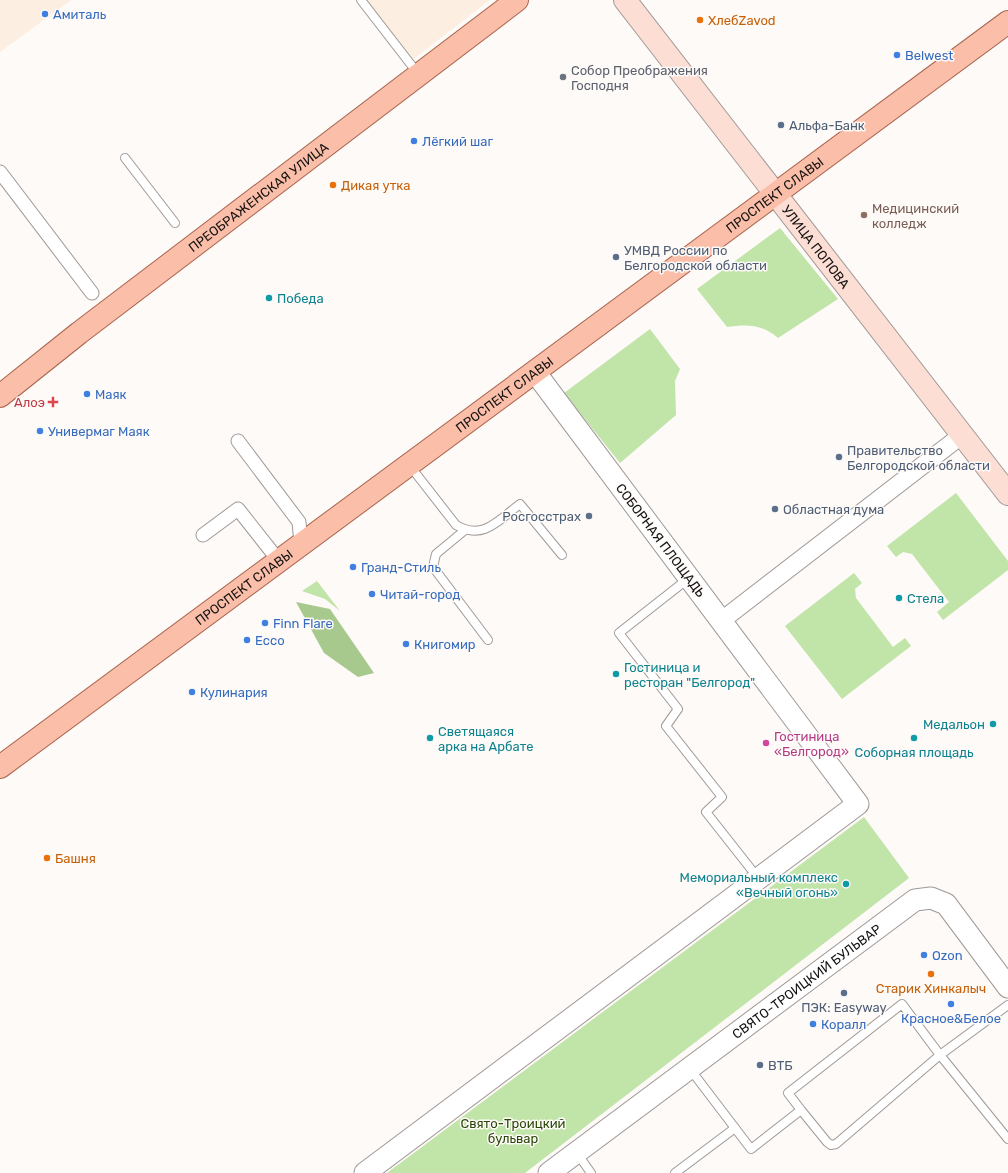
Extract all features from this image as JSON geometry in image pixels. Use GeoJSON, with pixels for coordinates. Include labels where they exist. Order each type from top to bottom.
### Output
{"type":"FeatureCollection","features":[{"type":"Feature","properties":{"kind":"main road","name":"ПРЕОБРАЖЕНСКАЯ УЛИЦА"},"geometry":{"type":"LineString","coordinates":[[0,396],[91,324],[518,0]]}},
{"type":"Feature","properties":{"kind":"main road","name":"УЛИЦА ПОПОВА"},"geometry":{"type":"LineString","coordinates":[[625,0],[1008,494]]}},
{"type":"Feature","properties":{"kind":"main road","name":"ПРОСПЕКТ СЛАВЫ"},"geometry":{"type":"LineString","coordinates":[[0,767],[776,195],[1008,22]]}},
{"type":"Feature","properties":{"kind":"street"},"geometry":{"type":"LineString","coordinates":[[0,172],[92,292]]}},
{"type":"Feature","properties":{"kind":"street","name":"СОБОРНАЯ ПЛОЩАДЬ"},"geometry":{"type":"LineString","coordinates":[[535,372],[858,804],[758,878]]}},
{"type":"Feature","properties":{"kind":"street"},"geometry":{"type":"LineString","coordinates":[[721,621],[962,435]]}},
{"type":"Feature","properties":{"kind":"street"},"geometry":{"type":"LineString","coordinates":[[238,441],[299,522],[301,544]]}},
{"type":"Feature","properties":{"kind":"street"},"geometry":{"type":"LineString","coordinates":[[203,535],[238,509],[279,561]]}},
{"type":"Feature","properties":{"kind":"street"},"geometry":{"type":"LineString","coordinates":[[365,1173],[758,878]]}},
{"type":"Feature","properties":{"kind":"street","name":"СВЯТО-ТРОИЦКИЙ БУЛЬВАР"},"geometry":{"type":"LineString","coordinates":[[553,1172],[576,1153],[909,904],[922,898],[931,898],[946,904],[1008,987]]}},
{"type":"Feature","properties":{"kind":"lane"},"geometry":{"type":"LineString","coordinates":[[361,0],[419,75]]}},
{"type":"Feature","properties":{"kind":"lane"},"geometry":{"type":"LineString","coordinates":[[125,158],[175,222]]}},
{"type":"Feature","properties":{"kind":"lane"},"geometry":{"type":"LineString","coordinates":[[409,465],[456,525],[465,530],[477,532],[489,527],[520,504],[562,555]]}},
{"type":"Feature","properties":{"kind":"lane"},"geometry":{"type":"LineString","coordinates":[[465,530],[436,554],[433,567],[488,640]]}},
{"type":"Feature","properties":{"kind":"lane"},"geometry":{"type":"LineString","coordinates":[[689,578],[619,633],[678,709],[666,726],[722,797],[706,812],[758,878]]}},
{"type":"Feature","properties":{"kind":"lane"},"geometry":{"type":"LineString","coordinates":[[1008,1005],[940,1055],[836,1144],[831,1145],[826,1142],[788,1093],[902,1004],[940,1055],[1008,1139]]}},
{"type":"Feature","properties":{"kind":"lane"},"geometry":{"type":"LineString","coordinates":[[689,1068],[751,1149],[801,1110]]}},
{"type":"Feature","properties":{"kind":"lane"},"geometry":{"type":"LineString","coordinates":[[675,1173],[735,1128]]}},
{"type":"Feature","properties":{"kind":"lane"},"geometry":{"type":"LineString","coordinates":[[576,1153],[591,1173]]}},
{"type":"Feature","properties":{"kind":"shaded area"},"geometry":{"type":"Polygon","coordinates":[[[0,0],[71,0],[0,52],[0,0]]]}},
{"type":"Feature","properties":{"kind":"shaded area"},"geometry":{"type":"Polygon","coordinates":[[[364,0],[490,0],[412,60],[364,0]]]}},
{"type":"Feature","properties":{"kind":"green space"},"geometry":{"type":"Polygon","coordinates":[[[780,228],[838,299],[778,338],[766,330],[754,326],[741,325],[727,327],[697,289],[780,228]]]}},
{"type":"Feature","properties":{"kind":"green space"},"geometry":{"type":"Polygon","coordinates":[[[650,329],[680,369],[675,381],[676,415],[620,463],[564,393],[650,329]]]}},
{"type":"Feature","properties":{"kind":"green space"},"geometry":{"type":"Polygon","coordinates":[[[956,493],[1008,561],[1008,570],[943,620],[937,612],[949,602],[912,554],[903,552],[896,557],[887,546],[956,493]]]}},
{"type":"Feature","properties":{"kind":"green space"},"geometry":{"type":"Polygon","coordinates":[[[854,573],[862,583],[855,589],[856,598],[893,647],[905,638],[911,646],[842,699],[785,626],[854,573]]]}},
{"type":"Feature","properties":{"kind":"green space"},"geometry":{"type":"Polygon","coordinates":[[[317,581],[340,611],[325,599],[302,591],[317,581]]]}},
{"type":"Feature","properties":{"kind":"green space"},"geometry":{"type":"Polygon","coordinates":[[[296,602],[330,609],[374,673],[358,677],[324,653],[296,602]]]}},
{"type":"Feature","properties":{"kind":"green space","name":"Свято-Троицкий бульвар"},"geometry":{"type":"Polygon","coordinates":[[[864,817],[909,878],[525,1173],[387,1173],[864,817]]]}},
{"type":"Feature","properties":{"kind":"place","name":"Амиталь"},"geometry":{"type":"Point","coordinates":[45,14]}},
{"type":"Feature","properties":{"kind":"place","name":"ХлебZavod"},"geometry":{"type":"Point","coordinates":[700,20]}},
{"type":"Feature","properties":{"kind":"place","name":"Belwest"},"geometry":{"type":"Point","coordinates":[897,55]}},
{"type":"Feature","properties":{"kind":"place","name":"Собор Преображения Господня"},"geometry":{"type":"Point","coordinates":[563,77]}},
{"type":"Feature","properties":{"kind":"place","name":"Альфа-Банк"},"geometry":{"type":"Point","coordinates":[781,125]}},
{"type":"Feature","properties":{"kind":"place","name":"Лёгкий шаг"},"geometry":{"type":"Point","coordinates":[414,141]}},
{"type":"Feature","properties":{"kind":"place","name":"Дикая утка"},"geometry":{"type":"Point","coordinates":[333,185]}},
{"type":"Feature","properties":{"kind":"place","name":"Медицинский колледж"},"geometry":{"type":"Point","coordinates":[864,215]}},
{"type":"Feature","properties":{"kind":"place","name":"УМВД России по Белгородской области"},"geometry":{"type":"Point","coordinates":[616,257]}},
{"type":"Feature","properties":{"kind":"place","name":"Победа"},"geometry":{"type":"Point","coordinates":[269,298]}},
{"type":"Feature","properties":{"kind":"place","name":"Маяк"},"geometry":{"type":"Point","coordinates":[87,394]}},
{"type":"Feature","properties":{"kind":"place","name":"Алоэ"},"geometry":{"type":"Point","coordinates":[53,402]}},
{"type":"Feature","properties":{"kind":"place","name":"Универмаг Маяк"},"geometry":{"type":"Point","coordinates":[40,431]}},
{"type":"Feature","properties":{"kind":"place","name":"Правительство Белгородской области"},"geometry":{"type":"Point","coordinates":[839,457]}},
{"type":"Feature","properties":{"kind":"place","name":"Областная дума"},"geometry":{"type":"Point","coordinates":[775,509]}},
{"type":"Feature","properties":{"kind":"place","name":"Росгосстрах"},"geometry":{"type":"Point","coordinates":[589,516]}},
{"type":"Feature","properties":{"kind":"place","name":"Гранд-Стиль"},"geometry":{"type":"Point","coordinates":[353,567]}},
{"type":"Feature","properties":{"kind":"place","name":"Читай-город"},"geometry":{"type":"Point","coordinates":[372,594]}},
{"type":"Feature","properties":{"kind":"place","name":"Стела"},"geometry":{"type":"Point","coordinates":[899,598]}},
{"type":"Feature","properties":{"kind":"place","name":"Finn Flare"},"geometry":{"type":"Point","coordinates":[265,623]}},
{"type":"Feature","properties":{"kind":"place","name":"Ecco"},"geometry":{"type":"Point","coordinates":[247,640]}},
{"type":"Feature","properties":{"kind":"place","name":"Книгомир"},"geometry":{"type":"Point","coordinates":[406,644]}},
{"type":"Feature","properties":{"kind":"place","name":"Гостиница и ресторан \"Белгород\""},"geometry":{"type":"Point","coordinates":[616,674]}},
{"type":"Feature","properties":{"kind":"place","name":"Кулинария"},"geometry":{"type":"Point","coordinates":[192,692]}},
{"type":"Feature","properties":{"kind":"place","name":"Медальон"},"geometry":{"type":"Point","coordinates":[993,724]}},
{"type":"Feature","properties":{"kind":"place","name":"Светящаяся арка на Арбате"},"geometry":{"type":"Point","coordinates":[430,738]}},
{"type":"Feature","properties":{"kind":"place","name":"Соборная площадь"},"geometry":{"type":"Point","coordinates":[914,738]}},
{"type":"Feature","properties":{"kind":"place","name":"Гостиница «Белгород»"},"geometry":{"type":"Point","coordinates":[766,743]}},
{"type":"Feature","properties":{"kind":"place","name":"Башня"},"geometry":{"type":"Point","coordinates":[47,858]}},
{"type":"Feature","properties":{"kind":"place","name":"Мемориальный комплекс «Вечный огонь»"},"geometry":{"type":"Point","coordinates":[846,884]}},
{"type":"Feature","properties":{"kind":"place","name":"Ozon"},"geometry":{"type":"Point","coordinates":[924,955]}},
{"type":"Feature","properties":{"kind":"place","name":"Старик Хинкалыч"},"geometry":{"type":"Point","coordinates":[931,974]}},
{"type":"Feature","properties":{"kind":"place","name":"ПЭК: Easyway"},"geometry":{"type":"Point","coordinates":[844,993]}},
{"type":"Feature","properties":{"kind":"place","name":"Красное&Белое"},"geometry":{"type":"Point","coordinates":[951,1004]}},
{"type":"Feature","properties":{"kind":"place","name":"Коралл"},"geometry":{"type":"Point","coordinates":[813,1024]}},
{"type":"Feature","properties":{"kind":"place","name":"ВТБ"},"geometry":{"type":"Point","coordinates":[760,1065]}}]}
